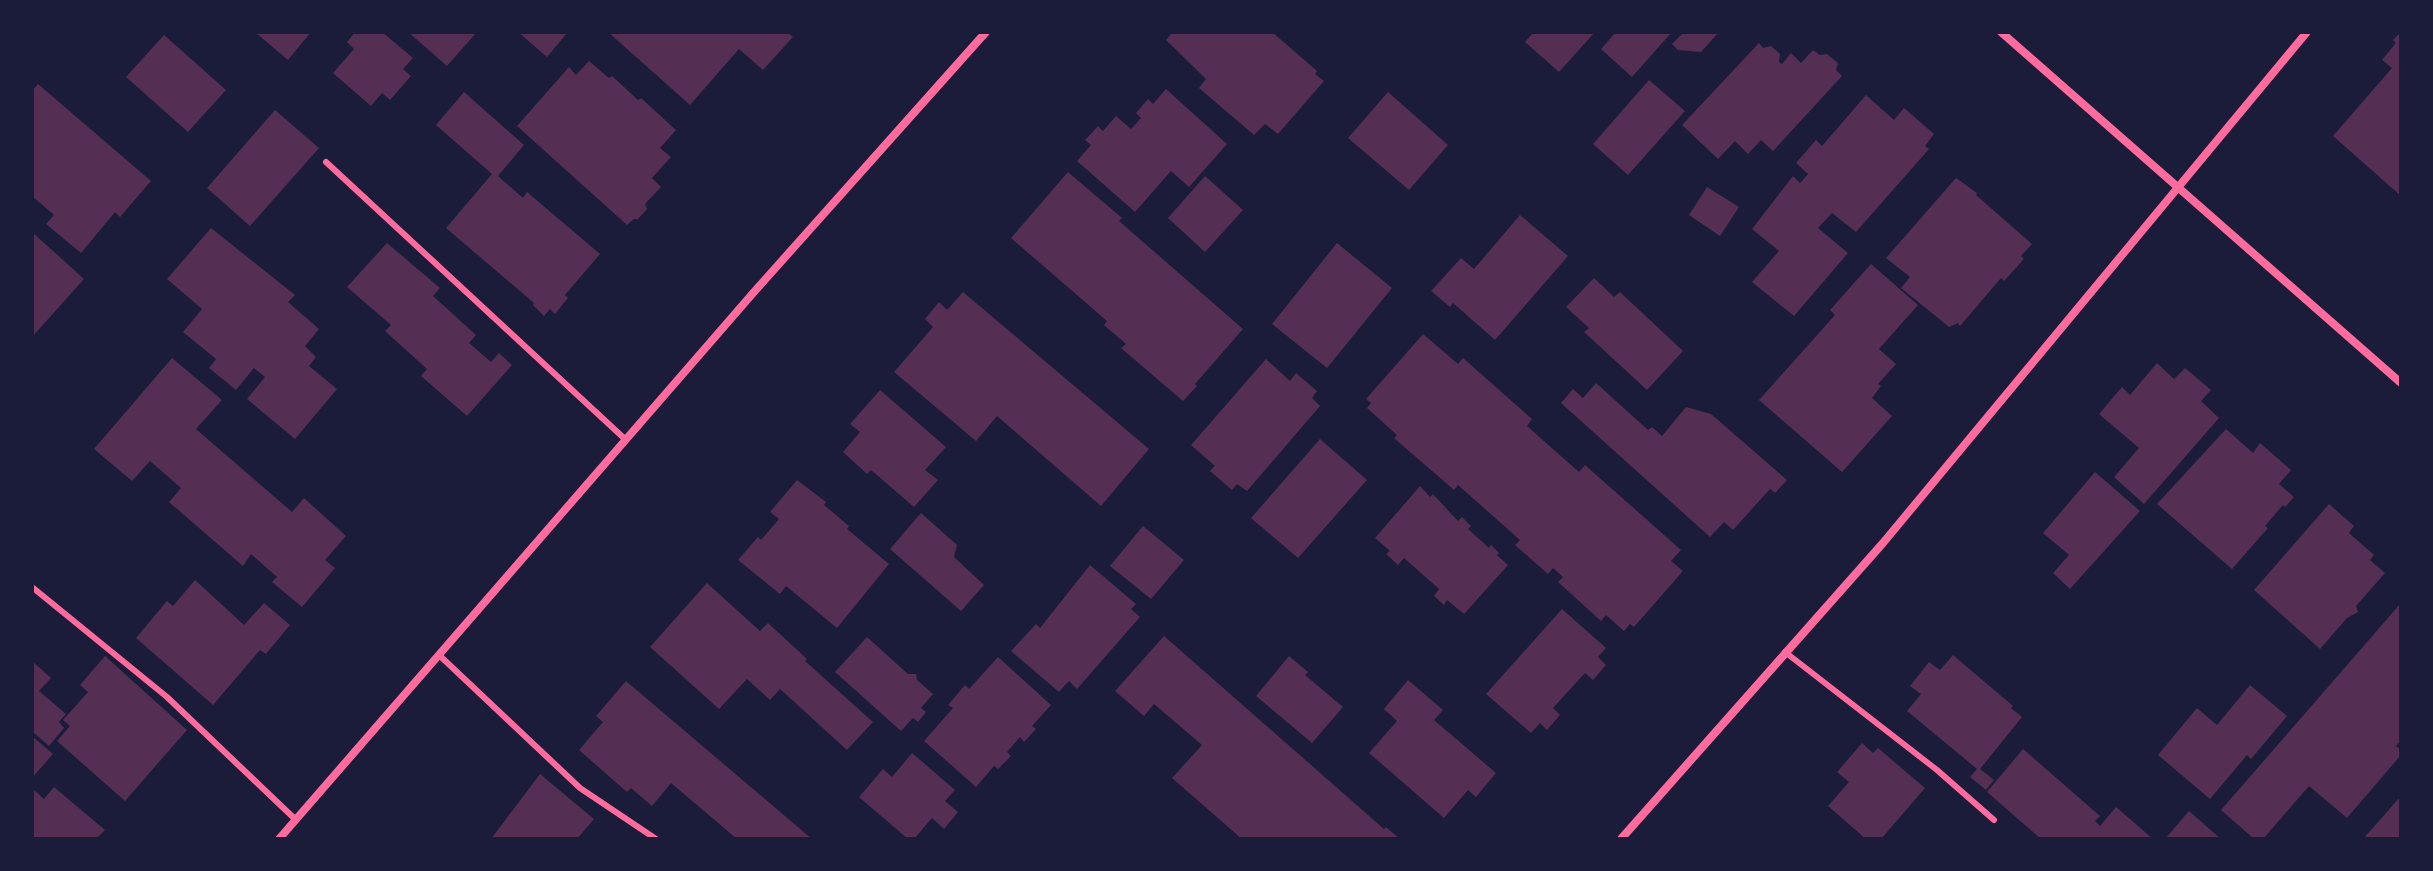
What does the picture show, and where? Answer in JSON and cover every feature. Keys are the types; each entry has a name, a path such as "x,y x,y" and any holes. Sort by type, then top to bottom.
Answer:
{"street":[{"path":"279,839 986,32"},
{"path":"2001,32 2401,383"},
{"path":"1621,839 1883,543 2307,32"}],"lane":[{"path":"326,162 626,440"},
{"path":"32,587 167,697 296,820"},
{"path":"1785,652 1937,770 1994,820"},
{"path":"439,655 580,788 656,839"}],"building":[{"path":"255,32 311,32 288,60"},
{"path":"355,32 382,32 413,58 403,69 411,76 390,100 382,93 371,106 333,73 354,49 347,42"},
{"path":"408,32 477,32 447,66"},
{"path":"518,32 568,32 547,57"},
{"path":"608,32 787,32 793,37 763,70 739,49 690,105"},
{"path":"1173,32 1272,32 1317,71 1315,74 1324,81 1278,134 1265,124 1254,135 1199,88 1206,79 1166,40"},
{"path":"1534,32 1595,32 1559,72 1525,42"},
{"path":"1616,32 1672,32 1632,77 1601,49"},
{"path":"1684,32 1719,32 1701,52 1678,50 1672,44"},
{"path":"2401,32 2401,196 2333,136 2392,68 2382,60"},
{"path":"164,35 226,90 188,132 126,77"},
{"path":"1759,43 1763,48 1771,46 1780,54 1779,62 1782,64 1791,53 1801,63 1813,50 1820,55 1827,54 1838,63 1836,70 1842,76 1773,151 1761,140 1748,154 1735,141 1718,159 1682,125"},
{"path":"589,61 609,78 612,76 638,100 641,98 676,130 660,148 671,157 652,178 661,187 645,204 647,209 627,225 517,126 569,67 576,75"},
{"path":"1649,80 1685,111 1628,175 1593,144"},
{"path":"38,84 151,181 120,217 115,212 81,253 46,224 54,215 32,196 32,91"},
{"path":"1166,89 1227,144 1189,187 1171,171 1135,212 1077,161 1091,145 1085,140 1098,126 1103,131 1116,116 1131,129 1141,118 1136,113 1148,99 1153,104"},
{"path":"464,92 524,145 498,176 523,198 527,192 600,254 565,295 568,298 555,314 550,309 544,316 534,303 446,228 492,174 436,125"},
{"path":"1388,92 1448,145 1409,190 1348,138"},
{"path":"1866,95 1894,120 1904,108 1934,134 1925,146 1929,149 1856,232 1832,213 1818,228 1848,253 1794,316 1752,282 1779,251 1752,229 1793,176 1800,183 1808,174 1796,163 1816,140 1822,146"},
{"path":"275,110 319,148 250,226 207,188"},
{"path":"1068,172 1122,218 1119,221 1243,329 1183,401 1121,348 1126,344 1104,325 1107,321 1011,238"},
{"path":"1205,176 1243,210 1205,252 1168,218"},
{"path":"1956,178 1977,193 2032,244 2021,256 2024,259 2004,281 2001,278 1960,326 1958,323 1949,327 1901,288 1910,277 1886,258"},
{"path":"1707,187 1739,207 1720,236 1689,215"},
{"path":"1520,215 1568,256 1495,340 1453,303 1450,307 1431,291 1461,258 1474,269"},
{"path":"211,228 295,295 288,302 319,329 305,346 316,357 309,366 337,389 295,439 247,399 265,377 254,368 236,390 209,368 216,359 183,332 202,309 167,279"},
{"path":"32,232 84,279 32,337"},
{"path":"387,243 440,288 433,296 476,335 469,343 491,362 499,353 512,365 467,416 421,376 427,369 385,331 391,325 347,287"},
{"path":"1337,243 1392,288 1327,368 1272,324"},
{"path":"1871,264 1918,305 1879,349 1896,364 1878,384 1881,386 1872,398 1892,416 1842,472 1759,400 1835,315 1830,310"},
{"path":"1594,278 1614,297 1620,292 1683,351 1647,390 1584,332 1589,328 1566,307"},
{"path":"963,292 1149,449 1101,506 997,416 976,441 894,372 933,327 925,319 939,302 947,310"},
{"path":"1423,334 1458,364 1463,358 1532,419 1527,426 1579,472 1585,465 1681,550 1671,561 1683,571 1634,627 1630,624 1624,631 1606,615 1601,621 1558,582 1563,577 1553,568 1548,574 1515,545 1520,540 1458,485 1454,490 1394,438 1397,435 1367,408 1371,403 1366,399"},
{"path":"172,358 222,400 196,429 292,512 304,498 346,536 325,560 335,568 302,607 272,582 277,577 251,554 243,566 169,502 181,488 150,461 132,481 94,449"},
{"path":"1266,359 1290,381 1296,373 1317,391 1312,398 1320,406 1247,491 1237,484 1232,490 1210,471 1215,466 1191,445"},
{"path":"2157,363 2174,379 2185,368 2211,390 2201,401 2219,418 2144,504 2114,477 2139,448 2099,414 2122,387 2130,395"},
{"path":"1596,383 1648,430 1652,427 1662,436 1686,407 1711,414 1787,480 1775,493 1770,489 1733,530 1724,522 1710,537 1561,403 1573,389 1583,398"},
{"path":"880,390 946,447 925,470 938,480 914,507 871,470 867,474 843,452 860,432 850,424"},
{"path":"2226,429 2253,453 2260,443 2291,470 2279,484 2294,497 2285,507 2283,505 2265,526 2268,528 2232,569 2157,504"},
{"path":"1320,439 1367,480 1298,558 1251,518"},
{"path":"2095,472 2140,511 2070,589 2053,573 2069,555 2043,533"},
{"path":"797,480 826,502 824,505 849,526 847,529 889,564 837,628 786,586 780,594 738,560 779,519 770,512"},
{"path":"1420,486 1430,497 1433,494 1458,521 1462,517 1471,526 1468,529 1489,548 1491,545 1508,565 1464,614 1447,600 1444,605 1434,596 1439,589 1404,558 1398,565 1386,554 1390,551 1375,538"},
{"path":"2329,504 2354,526 2349,533 2374,555 2370,560 2385,573 2356,606 2358,612 2347,618 2320,649 2254,590"},
{"path":"921,513 957,545 954,557 984,585 961,611 890,549"},
{"path":"1143,526 1184,560 1151,599 1110,566"},
{"path":"1090,565 1136,604 1131,609 1140,617 1077,689 1069,681 1059,692 1011,651 1036,624 1040,628"},
{"path":"195,580 244,625 264,603 290,625 266,654 260,650 213,705 136,638 167,601 173,606"},
{"path":"707,583 760,631 768,623 873,722 847,750 780,689 770,700 747,679 719,709 650,647"},
{"path":"2401,603 2401,740 2396,746 2401,750 2401,755 2347,818 2309,786 2263,839 2254,839 2221,810"},
{"path":"1562,609 1606,648 1598,657 1606,665 1593,680 1585,673 1553,708 1560,715 1547,730 1540,723 1531,733 1486,694"},
{"path":"1164,636 1384,829 1386,827 1400,839 1242,839 1172,778 1202,745 1154,704 1144,716 1115,691"},
{"path":"867,637 908,674 916,674 917,680 933,694 921,708 926,712 918,722 913,718 901,731 835,672"},
{"path":"1953,655 2022,717 1980,769 1994,780 1986,790 1970,777 1977,769 1907,711 1921,694 1910,686 1929,662 1940,670"},
{"path":"105,656 187,730 125,801 57,741 70,726 63,720 88,692 80,685"},
{"path":"1289,656 1308,672 1305,675 1343,707 1312,743 1256,696"},
{"path":"998,657 1051,705 1032,726 1036,729 1024,742 1020,737 1007,752 1011,756 998,769 994,766 976,787 924,741 953,708 948,705 965,685 969,689"},
{"path":"32,661 51,678 39,691 66,714 59,722 64,728 49,746 32,731"},
{"path":"1408,680 1443,710 1434,720 1496,773 1476,797 1468,790 1444,818 1369,753 1397,721 1384,709"},
{"path":"626,681 812,839 737,839 671,783 652,806 631,788 627,792 579,750 603,722 596,716"},
{"path":"2250,685 2287,716 2251,759 2247,755 2210,799 2158,755 2197,708 2217,725"},
{"path":"32,736 53,754 32,778"},
{"path":"1862,743 1873,753 1878,748 1925,788 1881,839 1866,839 1828,806 1849,782 1837,772"},
{"path":"2023,749 2100,816 2095,821 2100,826 2116,807 2153,839 2041,839 1987,792"},
{"path":"912,753 955,790 945,801 958,812 944,829 932,818 914,839 908,839 859,797 883,769 892,777"},
{"path":"540,774 594,819 577,839 491,839"},
{"path":"54,787 105,830 96,839 32,839 32,788 44,799"},
{"path":"2401,796 2401,839 2363,839"},
{"path":"2189,811 2221,839 2165,839"}]}
